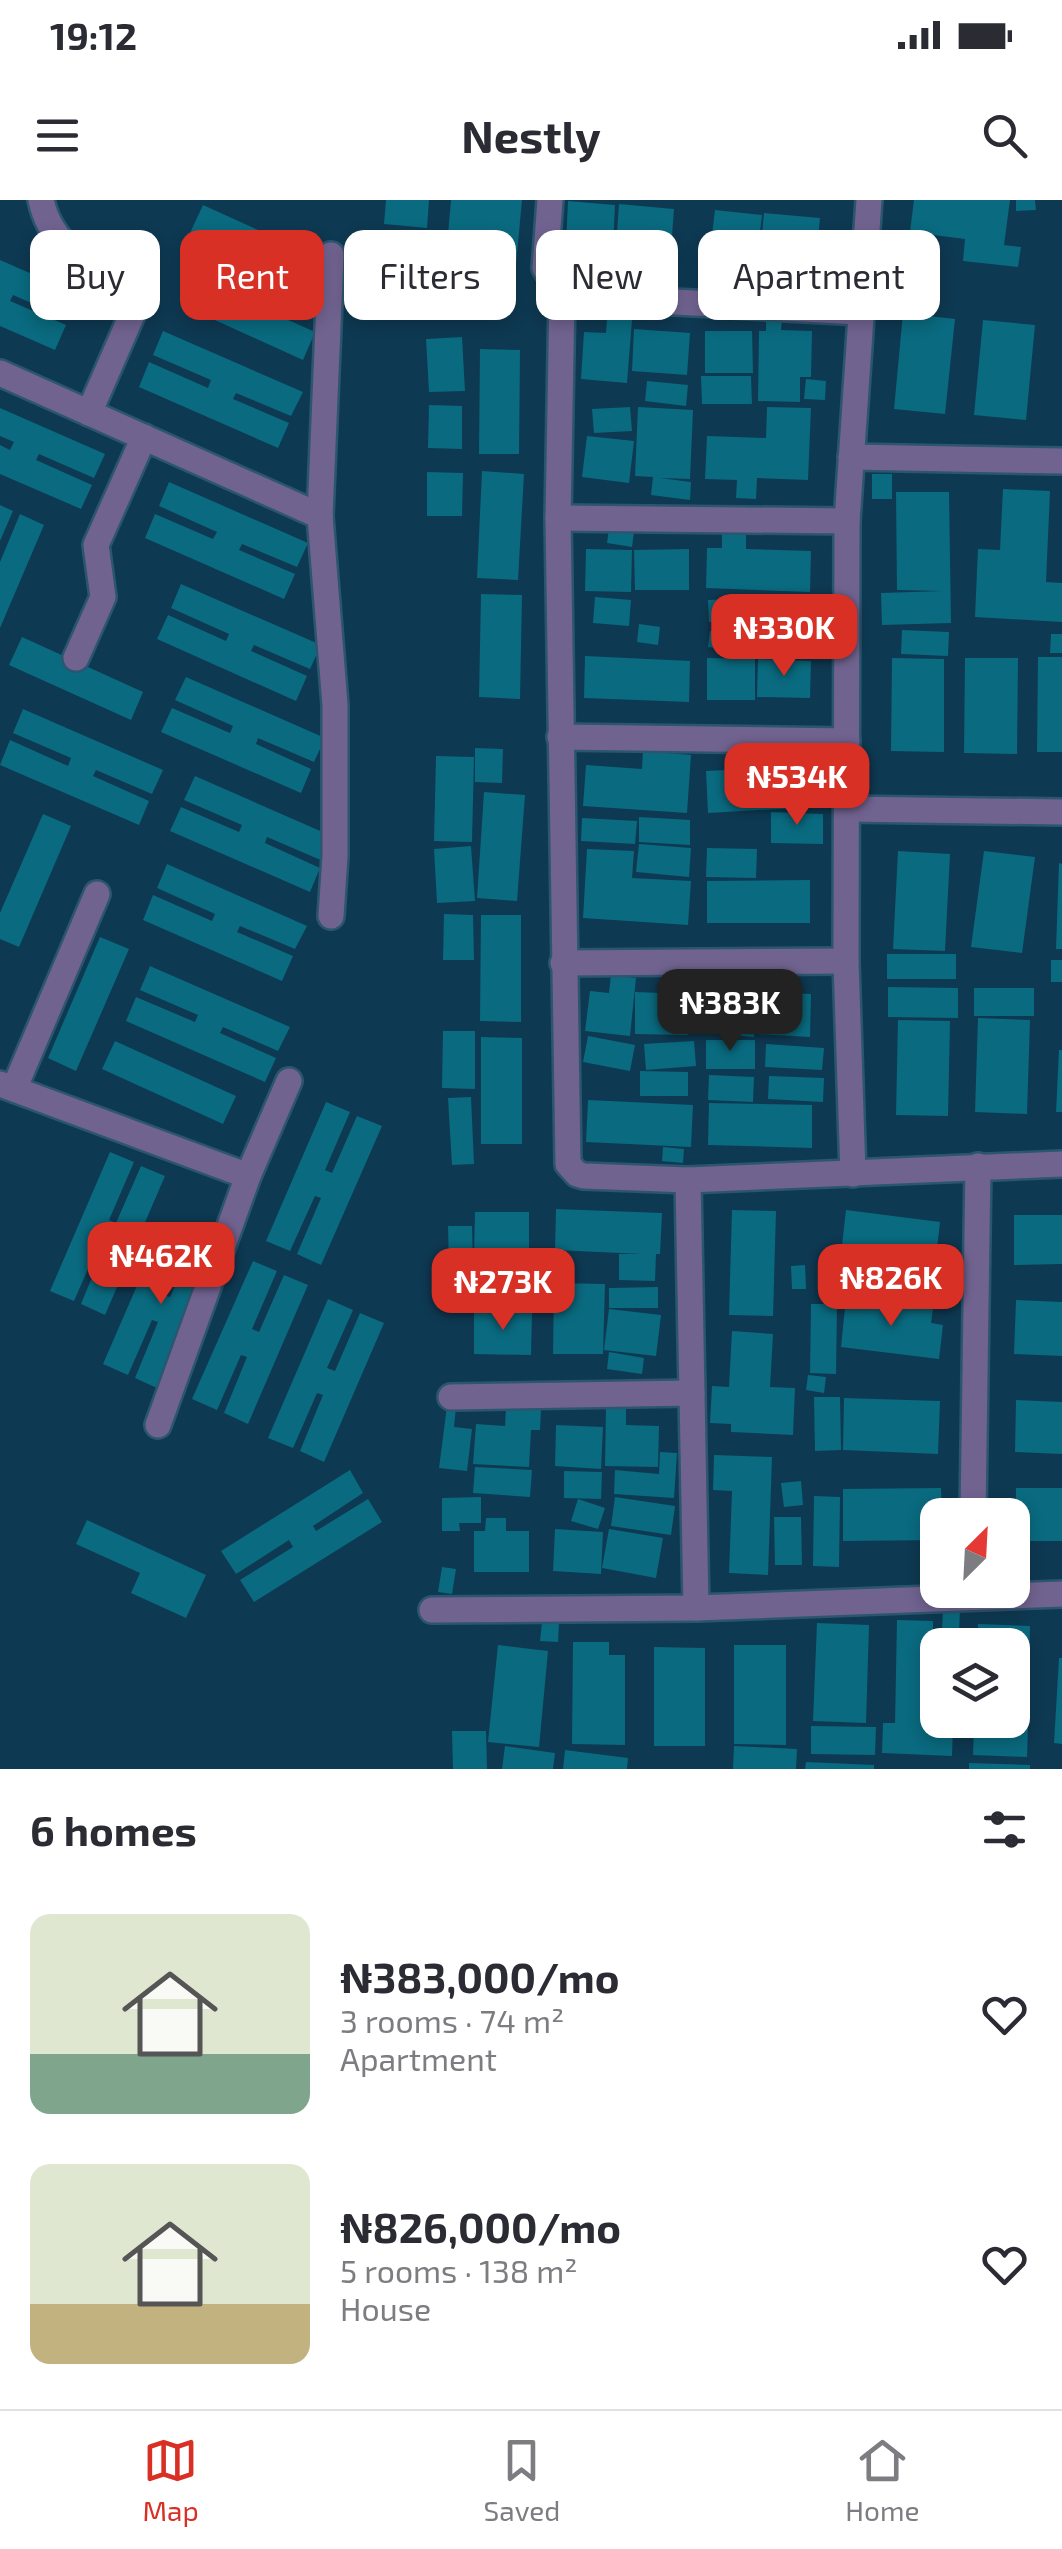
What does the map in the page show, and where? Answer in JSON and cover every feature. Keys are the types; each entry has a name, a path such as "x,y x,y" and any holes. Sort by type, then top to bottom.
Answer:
{"street":[{"path":"41,200 58,241 91,266 142,292 89,413"},
{"path":"548,230 550,200"},
{"path":"867,230 870,200"},
{"path":"331,254 320,516 335,705 332,916"},
{"path":"562,320 558,518 568,1164 584,1176 688,1180 1062,1164"},
{"path":"853,1174 846,961 847,521 860,320"},
{"path":"0,373 320,516"},
{"path":"76,658 103,597 96,545 144,437"},
{"path":"851,456 1062,461"},
{"path":"558,518 847,521"},
{"path":"560,737 846,741"},
{"path":"847,808 1062,812"},
{"path":"97,894 7,1087 248,1176"},
{"path":"564,963 846,961"},
{"path":"158,1424 248,1176 289,1082"},
{"path":"973,1498 978,1166"},
{"path":"688,1180 696,1608"},
{"path":"452,1397 692,1393"},
{"path":"1030,1594 1062,1594"},
{"path":"432,1610 696,1608 920,1596"}],"building":[{"path":"386,200 429,200 427,228 384,224"},
{"path":"451,200 522,200 516,265 516,230 448,230"},
{"path":"914,200 1010,200 1004,245 1021,247 1018,267 963,261 965,239 940,236 940,230 910,230"},
{"path":"1016,200 1035,200 1036,210 1016,211"},
{"path":"568,201 615,205 614,230 567,230"},
{"path":"619,204 674,209 672,230 617,230"},
{"path":"203,205 258,230 191,230"},
{"path":"715,210 762,215 760,230 713,230"},
{"path":"764,213 820,218 819,230 762,230"},
{"path":"0,260 30,273 30,302 13,295 10,301 30,310 30,320 54,320 66,325 55,350 0,326"},
{"path":"955,319 945,414 894,409 902,320"},
{"path":"215,320 288,320 315,332 303,360"},
{"path":"607,320 632,320 627,383 581,379 584,332 606,333"},
{"path":"766,320 782,320 781,330 812,331 811,377 800,377 800,402 758,401 759,331 766,331"},
{"path":"983,320 1035,325 1026,420 974,415"},
{"path":"634,329 690,333 687,375 632,371"},
{"path":"163,331 303,392 291,416 236,393 233,399 289,423 278,448 139,387 149,362 208,388 211,380 153,355"},
{"path":"705,331 752,331 753,373 705,373"},
{"path":"462,337 465,391 429,392 426,339"},
{"path":"480,349 520,350 519,454 479,454"},
{"path":"701,376 751,376 752,404 702,404"},
{"path":"806,379 826,381 825,400 804,399"},
{"path":"647,381 688,385 686,406 645,401"},
{"path":"429,405 462,406 462,449 428,448"},
{"path":"630,407 632,431 594,433 592,409"},
{"path":"638,407 693,410 690,479 660,478 691,482 690,500 651,495 653,477 635,476"},
{"path":"767,407 811,408 808,480 757,478 756,499 736,498 737,480 705,479 707,436 766,438"},
{"path":"0,408 105,454 94,478 39,454 36,460 92,485 81,509 0,474 0,445 10,450 14,442 0,436"},
{"path":"587,436 634,441 629,483 582,477"},
{"path":"482,471 524,474 518,580 477,578"},
{"path":"427,472 463,473 462,516 427,516"},
{"path":"872,474 892,474 892,499 872,499"},
{"path":"169,482 308,543 297,567 242,544 239,550 295,574 284,599 145,538 155,514 213,539 217,532 159,506"},
{"path":"1003,489 1050,491 1046,582 1062,583 1062,622 975,617 978,549 1000,550"},
{"path":"896,492 949,492 951,623 882,625 881,593 943,591 897,590"},
{"path":"0,505 13,511 0,541"},
{"path":"20,514 44,525 0,628 0,562"},
{"path":"609,528 634,532 632,547 607,543"},
{"path":"722,530 746,531 746,549 811,551 810,592 706,588 707,548 722,548"},
{"path":"586,549 632,550 631,592 585,591"},
{"path":"689,549 689,590 635,590 634,550"},
{"path":"181,584 321,645 310,669 254,645 251,651 307,676 296,701 157,639 168,615 226,641 229,634 171,608"},
{"path":"481,594 522,595 520,699 479,697"},
{"path":"595,597 631,600 629,626 593,623"},
{"path":"756,598 757,620 709,622 708,600"},
{"path":"778,608 824,612 822,627 777,623"},
{"path":"639,624 660,627 658,645 637,642"},
{"path":"902,630 949,632 948,656 901,654"},
{"path":"710,631 750,636 748,652 708,647"},
{"path":"1051,634 1062,634 1062,653 1050,653"},
{"path":"22,637 143,692 131,720 9,665"},
{"path":"585,656 690,661 689,702 584,698"},
{"path":"1038,657 1062,657 1062,752 1037,752"},
{"path":"707,658 755,659 755,700 707,700"},
{"path":"892,658 944,659 944,752 891,751"},
{"path":"965,658 1018,658 1017,754 964,753"},
{"path":"758,659 811,661 810,698 757,697"},
{"path":"186,677 325,738 314,762 258,738 256,744 311,769 301,793 161,732 172,708 230,733 233,726 175,700"},
{"path":"23,709 163,770 152,794 96,770 93,776 149,801 139,825 0,765 10,740 68,766 71,758 13,733"},
{"path":"475,748 503,749 502,783 475,782"},
{"path":"643,751 691,755 687,813 583,806 586,765 642,769"},
{"path":"436,756 474,757 472,842 434,841"},
{"path":"812,766 814,807 708,813 706,771"},
{"path":"195,776 334,837 323,861 267,837 265,843 320,868 310,892 170,831 181,807 239,832 242,825 184,800"},
{"path":"484,792 525,795 517,901 477,898"},
{"path":"771,812 823,814 823,844 771,843"},
{"path":"43,814 71,826 19,947 0,939 0,913"},
{"path":"639,817 690,820 690,845 639,842"},
{"path":"582,818 637,821 635,844 581,841"},
{"path":"639,844 691,848 689,877 636,872"},
{"path":"471,846 475,901 437,903 434,849"},
{"path":"707,848 757,849 756,878 706,877"},
{"path":"587,849 634,851 632,878 691,881 688,925 583,918"},
{"path":"898,851 950,854 945,951 893,949"},
{"path":"984,851 1035,857 1022,953 971,947"},
{"path":"1059,863 1062,949 1056,949"},
{"path":"167,864 307,926 295,949 240,926 237,932 293,956 282,981 143,920 153,895 212,921 215,914 157,888"},
{"path":"810,880 810,923 707,923 707,881"},
{"path":"444,914 473,915 474,960 443,960"},
{"path":"481,915 521,915 521,1022 480,1021"},
{"path":"100,937 129,949 76,1071 48,1058"},
{"path":"887,954 956,954 956,979 887,979"},
{"path":"1051,960 1062,960 1062,982 1051,982"},
{"path":"150,966 290,1027 278,1051 223,1027 220,1033 276,1058 265,1082 126,1021 136,997 195,1022 198,1015 140,990"},
{"path":"611,975 636,978 630,1036 585,1031 590,991 609,993"},
{"path":"888,987 958,988 958,1018 888,1017"},
{"path":"974,988 1034,988 1034,1016 974,1016"},
{"path":"635,992 688,994 688,1035 635,1034"},
{"path":"708,992 756,995 754,1037 706,1033"},
{"path":"758,992 811,994 810,1037 757,1034"},
{"path":"978,1018 1030,1020 1027,1114 975,1112"},
{"path":"898,1020 950,1021 948,1116 896,1115"},
{"path":"443,1031 475,1031 475,1089 442,1088"},
{"path":"588,1036 635,1045 630,1071 583,1062"},
{"path":"481,1037 522,1038 522,1144 481,1144"},
{"path":"706,1040 755,1040 755,1069 706,1069"},
{"path":"115,1041 236,1096 223,1124 102,1069"},
{"path":"694,1041 696,1066 646,1070 644,1044"},
{"path":"766,1044 824,1048 822,1070 765,1067"},
{"path":"1059,1050 1062,1112 1056,1112"},
{"path":"640,1071 688,1072 688,1096 640,1096"},
{"path":"709,1075 754,1077 753,1102 708,1100"},
{"path":"769,1076 824,1078 823,1102 768,1099"},
{"path":"471,1097 474,1164 452,1165 448,1098"},
{"path":"588,1100 693,1105 691,1147 586,1142"},
{"path":"326,1102 350,1112 325,1170 332,1173 357,1116 382,1126 321,1265 297,1254 321,1198 315,1196 290,1251 266,1241"},
{"path":"709,1103 812,1105 812,1148 708,1145"},
{"path":"663,1147 684,1149 683,1163 662,1161"},
{"path":"110,1152 134,1162 109,1220 116,1223 141,1166 165,1176 105,1315 81,1304 104,1248 98,1246 74,1301 50,1291"},
{"path":"556,1209 662,1213 655,1281 619,1280 619,1254 642,1254 555,1250"},
{"path":"732,1210 776,1211 773,1316 729,1315"},
{"path":"846,1210 940,1222 934,1275 840,1263"},
{"path":"475,1212 529,1212 529,1255 474,1254"},
{"path":"1014,1215 1062,1215 1062,1264 1014,1265"},
{"path":"163,1226 188,1236 163,1295 170,1297 195,1240 219,1250 159,1389 135,1378 158,1322 152,1320 128,1375 103,1364"},
{"path":"448,1226 472,1226 473,1267 449,1267"},
{"path":"253,1261 277,1271 252,1329 259,1332 284,1275 308,1285 248,1424 224,1413 247,1357 241,1355 217,1410 192,1399"},
{"path":"805,1265 806,1289 792,1289 791,1266"},
{"path":"554,1283 605,1284 603,1354 553,1354"},
{"path":"658,1287 658,1308 609,1308 609,1288"},
{"path":"846,1298 933,1308 931,1323 943,1325 939,1359 841,1347"},
{"path":"328,1299 353,1310 327,1368 335,1371 360,1313 384,1323 324,1462 300,1451 323,1395 317,1393 293,1448 268,1438"},
{"path":"1016,1300 1062,1302 1062,1356 1014,1354"},
{"path":"811,1304 837,1304 836,1374 810,1373"},
{"path":"609,1309 661,1315 656,1356 604,1350"},
{"path":"474,1311 532,1312 531,1355 474,1354"},
{"path":"732,1331 773,1334 770,1387 795,1388 793,1435 731,1432 731,1424 710,1423 712,1386 729,1387"},
{"path":"609,1352 644,1358 642,1374 607,1369"},
{"path":"808,1375 826,1377 824,1393 806,1390"},
{"path":"814,1397 840,1397 841,1450 815,1451"},
{"path":"844,1398 940,1401 938,1454 843,1450"},
{"path":"1016,1400 1062,1402 1062,1454 1015,1452"},
{"path":"447,1406 456,1407 454,1427 472,1429 467,1471 439,1468"},
{"path":"606,1407 626,1408 626,1425 659,1426 658,1467 605,1466"},
{"path":"506,1408 541,1410 540,1430 531,1430 529,1467 473,1464 476,1424 505,1426"},
{"path":"556,1425 603,1427 601,1469 555,1466"},
{"path":"660,1452 677,1453 674,1498 614,1494 615,1470 659,1474"},
{"path":"714,1455 772,1457 768,1575 729,1573 732,1491 713,1490"},
{"path":"475,1467 532,1470 530,1497 473,1493"},
{"path":"350,1470 363,1493 313,1526 316,1531 368,1499 382,1522 254,1602 240,1580 293,1547 289,1540 236,1574 221,1551"},
{"path":"564,1471 602,1472 601,1499 564,1498"},
{"path":"801,1481 803,1505 784,1507 781,1483"},
{"path":"941,1488 941,1498 920,1498 920,1540 843,1541 843,1489"},
{"path":"1016,1488 1062,1488 1062,1541 1030,1541 1030,1498 1016,1498"},
{"path":"814,1496 840,1497 839,1567 813,1566"},
{"path":"481,1497 481,1523 459,1523 460,1531 442,1531 442,1498"},
{"path":"615,1497 675,1506 671,1535 611,1526"},
{"path":"578,1499 605,1508 598,1529 571,1521"},
{"path":"774,1517 801,1517 802,1565 775,1565"},
{"path":"486,1518 506,1518 506,1531 529,1531 529,1572 474,1572 474,1531 485,1531"},
{"path":"87,1520 206,1575 186,1618 131,1593 140,1573 76,1544"},
{"path":"555,1529 603,1532 601,1574 553,1571"},
{"path":"609,1529 663,1538 656,1578 602,1568"},
{"path":"442,1567 456,1569 452,1594 438,1592"},
{"path":"943,1610 960,1610 959,1628 942,1628"},
{"path":"897,1620 933,1621 933,1628 920,1628 920,1738 953,1738 952,1756 882,1753 883,1723 895,1723"},
{"path":"542,1622 559,1623 558,1642 540,1641"},
{"path":"817,1623 869,1625 866,1723 813,1721"},
{"path":"978,1624 1030,1626 1030,1628 978,1628"},
{"path":"573,1642 609,1642 609,1655 625,1655 625,1745 572,1744"},
{"path":"498,1645 548,1651 539,1747 488,1742"},
{"path":"734,1645 786,1645 786,1745 734,1744"},
{"path":"654,1647 705,1648 705,1746 654,1746"},
{"path":"1062,1658 1062,1744 1054,1743"},
{"path":"811,1726 876,1727 875,1755 811,1754"},
{"path":"452,1731 486,1731 487,1769 453,1769"},
{"path":"974,1738 1028,1738 1027,1757 973,1755"},
{"path":"505,1746 555,1753 553,1769 502,1769"},
{"path":"734,1746 797,1749 796,1769 733,1769"},
{"path":"565,1750 628,1758 627,1769 563,1769"},
{"path":"806,1762 874,1765 874,1769 805,1769"},
{"path":"969,1763 1030,1765 1030,1769 969,1769"}]}
